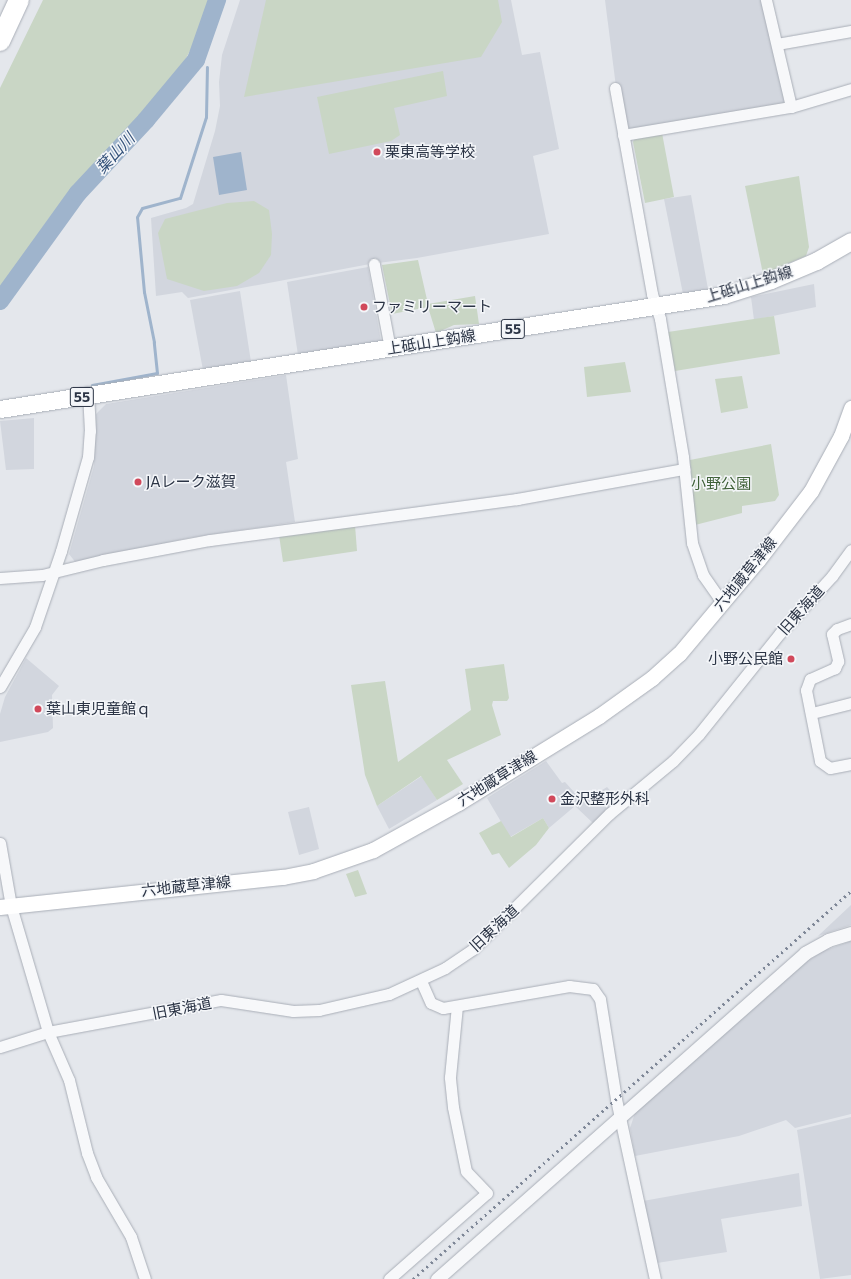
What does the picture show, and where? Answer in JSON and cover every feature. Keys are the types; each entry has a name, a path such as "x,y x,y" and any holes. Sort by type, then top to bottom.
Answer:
{"highway":[{"path":"0,41 19,0"}],"main road":[{"name":"上砥山上鈎線","path":"0,409 656,308 724,295 772,280 816,261 851,241"},
{"name":"六地蔵草津線","path":"5,906 283,877 346,861 372,850 458,803 624,699 679,654 811,491 841,436 851,408"}],"street":[{"path":"766,0 790,107"},
{"path":"777,44 851,31"},
{"path":"615,88 656,308 660,319 684,469 692,543 704,575 722,602"},
{"path":"623,135 790,107 851,89"},
{"path":"374,264 390,349"},
{"path":"0,687 35,627 52,572 61,551 88,457 90,431 88,396"},
{"path":"0,578 52,572 210,540 517,499 684,469"},
{"name":"旧東海道","path":"0,1047 48,1032 221,1000 286,1010 319,1010 385,995 421,981 473,949 609,814 678,755 726,702 780,633 832,576 851,550"},
{"path":"851,624 837,629 832,634 838,661 835,668 810,678 807,683 806,690 812,713 820,761 830,768 851,764"},
{"path":"812,713 851,703"},
{"path":"0,843 5,906 48,1032 69,1080 87,1153 96,1178 131,1237 145,1279"},
{"path":"437,1279 805,953 828,940 851,932"},
{"path":"421,981 432,1003 443,1008 569,986 593,989 600,999 616,1099 655,1279"},
{"path":"389,1279 486,1193 466,1171 452,1107 450,1077 457,1006"}],"shaded area":[{"name":"栗東高等学校","path":"240,0 511,0 522,55 540,52 559,149 533,156 549,234 417,258 370,264 188,298 182,292 156,296 151,218 186,208 193,204 215,131 220,106 219,82 222,55"},
{"path":"605,0 762,0 786,100 782,104 631,129 626,126 616,87"},
{"path":"691,195 708,289 683,294 664,199"},
{"path":"368,267 381,341 298,355 287,282"},
{"path":"814,284 816,307 754,320 751,297"},
{"path":"240,291 251,362 203,370 190,300"},
{"path":"286,375 298,459 286,462 295,522 188,538 76,563 69,554 94,466 96,414 106,404"},
{"path":"34,418 34,469 6,470 0,421"},
{"path":"26,658 59,686 52,695 53,728 48,732 0,742 0,714 5,697"},
{"path":"546,761 562,783 565,782 583,802 607,787 619,800 595,825 575,806 549,828 543,818 510,837 487,798"},
{"path":"422,776 437,800 389,829 377,806"},
{"path":"309,807 319,849 299,855 288,812"},
{"path":"851,905 851,925 818,936"},
{"path":"851,941 851,1114 795,1128 786,1120 739,1136 635,1156 630,1128 635,1113 806,962 823,951"},
{"path":"851,1117 851,1275 820,1279 797,1130"},
{"path":"799,1173 802,1206 721,1219 727,1252 657,1263 643,1201"}],"green space":[{"path":"43,0 208,0 195,41 179,72 49,218 0,290 0,88"},
{"path":"266,0 498,0 502,22 481,57 244,97"},
{"path":"443,71 447,96 394,108 400,135 391,141 329,154 317,97"},
{"path":"662,133 674,197 645,203 633,142 634,139"},
{"path":"799,176 809,247 806,256 763,274 745,186"},
{"path":"254,201 269,210 272,234 271,255 259,273 237,286 204,291 167,279 158,233 165,219 227,203"},
{"path":"418,260 428,304 475,296 479,324 454,325 436,333 428,307 392,314 382,265"},
{"path":"774,316 780,354 675,371 668,332"},
{"path":"625,362 631,392 587,397 584,367"},
{"path":"742,376 748,408 721,413 715,379"},
{"name":"小野公園","path":"771,444 779,495 775,501 742,506 742,513 695,525 690,460"},
{"path":"355,525 357,551 283,562 279,535"},
{"path":"504,664 509,698 507,701 493,701 492,705 501,735 447,760 463,784 437,800 421,776 377,806 365,775 351,685 385,681 398,762 471,710 465,669"},
{"path":"543,818 549,828 536,845 509,868 499,853 492,855 479,833 501,821 511,837"},
{"path":"358,870 367,894 355,897 346,874"}],"water":[{"path":"241,152 247,190 219,195 213,157"}],"waterway":[{"name":"葉山川","path":"0,301 78,193 146,120 196,60 217,0"},
{"name":"葉山川","path":"196,60 201,43"},
{"path":"92,385 157,373 154,342 144,292 137,217 142,208 180,198 206,117 207,67"}],"railway":[{"path":"413,1279 851,891"}],"place":[{"name":"栗東高等学校","path":"377,152"},
{"name":"ファミリーマート","path":"364,307"},
{"name":"JAレーク滋賀","path":"138,482"},
{"name":"小野公民館","path":"791,659"},
{"name":"葉山東児童館ｑ","path":"38,709"},
{"name":"金沢整形外科","path":"552,799"}]}
